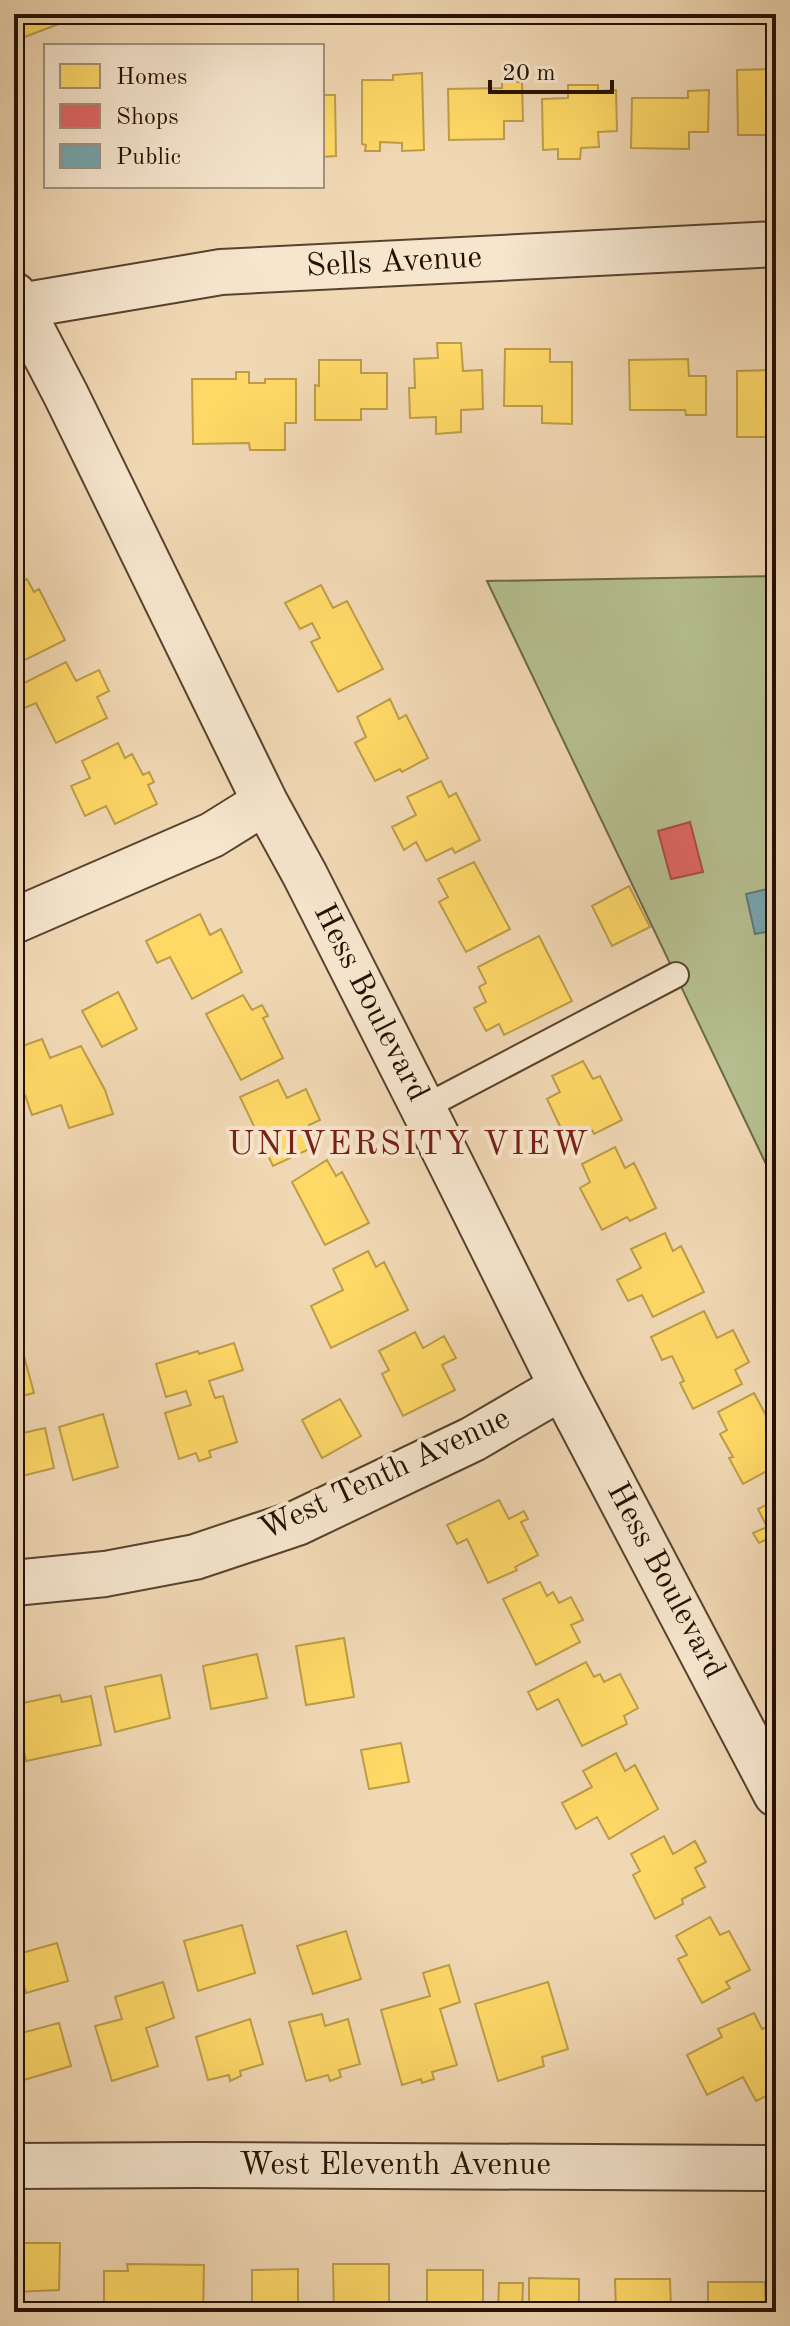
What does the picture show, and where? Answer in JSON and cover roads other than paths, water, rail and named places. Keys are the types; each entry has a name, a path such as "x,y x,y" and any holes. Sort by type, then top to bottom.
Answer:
{"street":[{"name":"Sells Avenue","path":"15,302 221,272 776,244"},
{"name":"Hess Boulevard","path":"15,302 66,395 265,802 305,875 562,1387 776,1794"},
{"path":"14,921 212,835 265,802"},
{"name":"West Tenth Avenue","path":"14,1583 105,1574 195,1557 297,1523 473,1439 562,1387"},
{"name":"West Eleventh Avenue","path":"14,2166 776,2168"}],"lane":[{"path":"423,1108 676,975"}],"district":[{"name":"UNIVERSITY VIEW","path":"409,1145"}]}
